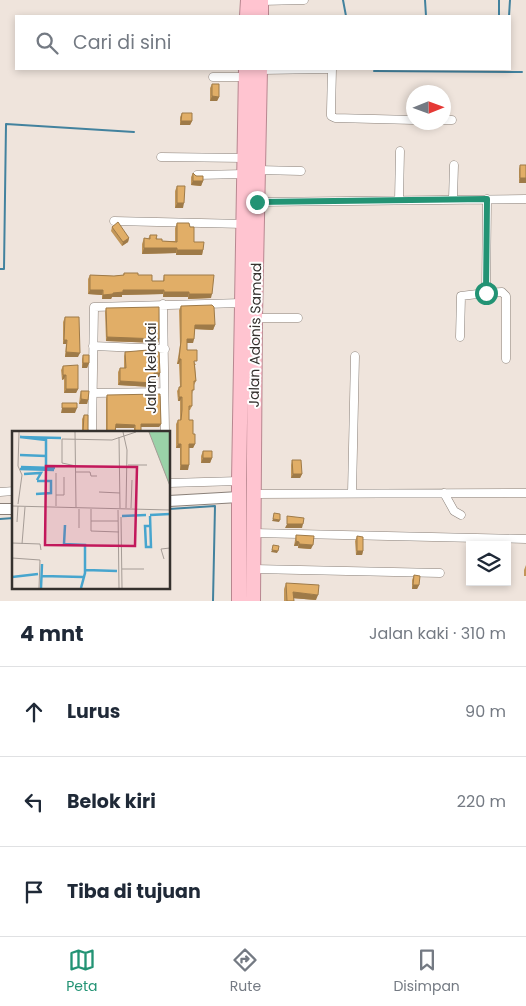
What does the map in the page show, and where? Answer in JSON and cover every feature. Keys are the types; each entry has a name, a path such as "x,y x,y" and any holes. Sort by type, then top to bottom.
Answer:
{"highway":[{"path":"248,15 256,0"},
{"path":"256,0 261,15"},
{"path":"246,596 239,497 238,303 240,224 252,172 239,158 253,71"},
{"name":"Jalan Adonis Samad","path":"246,596 253,569 257,202 252,172 253,71"}],"street":[{"path":"256,0 304,0"},
{"path":"215,77 226,77 253,71 290,70"},
{"path":"332,70 331,116 335,118 406,120"},
{"path":"400,150 400,200"},
{"path":"161,157 239,158"},
{"path":"453,199 454,165"},
{"path":"197,175 301,171"},
{"path":"486,293 487,199"},
{"path":"257,202 526,199"},
{"path":"114,221 240,224"},
{"path":"460,337 461,296 502,292 506,296 506,359"},
{"path":"92,431 94,306 238,303"},
{"name":"Jalan kelakai","path":"163,304 165,431"},
{"path":"255,318 298,318"},
{"path":"93,346 164,349"},
{"path":"352,493 355,356"},
{"path":"92,394 164,392"},
{"path":"170,483 239,481"},
{"path":"444,493 454,511 462,515"},
{"path":"253,494 526,494"},
{"path":"170,501 239,497"},
{"path":"253,533 471,541 526,539"},
{"path":"253,569 440,573"}],"building":[{"path":"212,84 219,84 219,97 212,96"},
{"path":"182,113 192,113 192,121 181,121"},
{"path":"520,165 526,165 526,178 520,178"},
{"path":"193,173 196,176 203,176 203,181 193,181"},
{"path":"177,186 185,186 184,203 177,203"},
{"path":"118,222 129,238 123,242 112,227"},
{"path":"177,223 189,223 190,227 194,227 194,242 204,242 203,250 144,248 144,238 150,239 150,235 157,235 156,239 162,239 162,241 177,242"},
{"path":"124,273 152,275 152,281 164,281 164,275 214,275 212,294 164,292 164,290 123,290 123,292 103,295 103,290 90,290 90,275 114,276 124,275"},
{"path":"212,305 214,307 215,325 195,325 194,339 187,339 187,350 197,350 197,361 194,361 196,381 194,381 194,390 192,390 192,406 189,406 189,420 193,420 195,444 189,444 189,465 181,465 181,444 178,444 178,420 181,420 182,410 182,397 179,397 179,387 181,387 181,359 179,359 181,306"},
{"path":"159,307 159,339 107,337 106,308"},
{"path":"65,317 79,317 80,353 66,352 67,340 64,340"},
{"path":"148,350 148,352 159,352 160,373 154,373 154,383 120,381 120,368 126,368 125,352"},
{"path":"83,355 89,355 89,363 83,363"},
{"path":"78,365 78,389 66,389 66,375 63,375 63,366"},
{"path":"81,391 89,391 88,400 81,399"},
{"path":"160,394 161,424 141,424 141,431 135,431 135,425 116,424 115,431 107,431 107,395"},
{"path":"62,403 77,403 77,408 62,408"},
{"path":"84,415 88,415 88,430 90,431 83,431"},
{"path":"203,451 212,451 212,458 203,458"},
{"path":"292,460 301,460 302,474 293,474"},
{"path":"274,513 280,514 280,520 273,519"},
{"path":"287,516 304,518 303,524 287,524"},
{"path":"296,535 314,536 313,545 299,544 296,541"},
{"path":"357,536 363,537 363,551 357,551"},
{"path":"273,545 279,546 278,551 272,550"},
{"path":"414,575 420,576 419,585 413,585"},
{"path":"286,583 319,585 318,595 293,592 294,601 287,601"}],"waterway":[{"path":"343,0 346,15"},
{"path":"425,0 426,15"},
{"path":"499,0 499,15"},
{"path":"509,15 510,0"},
{"path":"374,71 522,72"},
{"path":"0,269 4,269 6,124 134,132"},
{"path":"170,509 215,506 213,601"},
{"path":"0,519 12,518"}],"route":[{"path":"257,202 487,199 486,293"}]}
